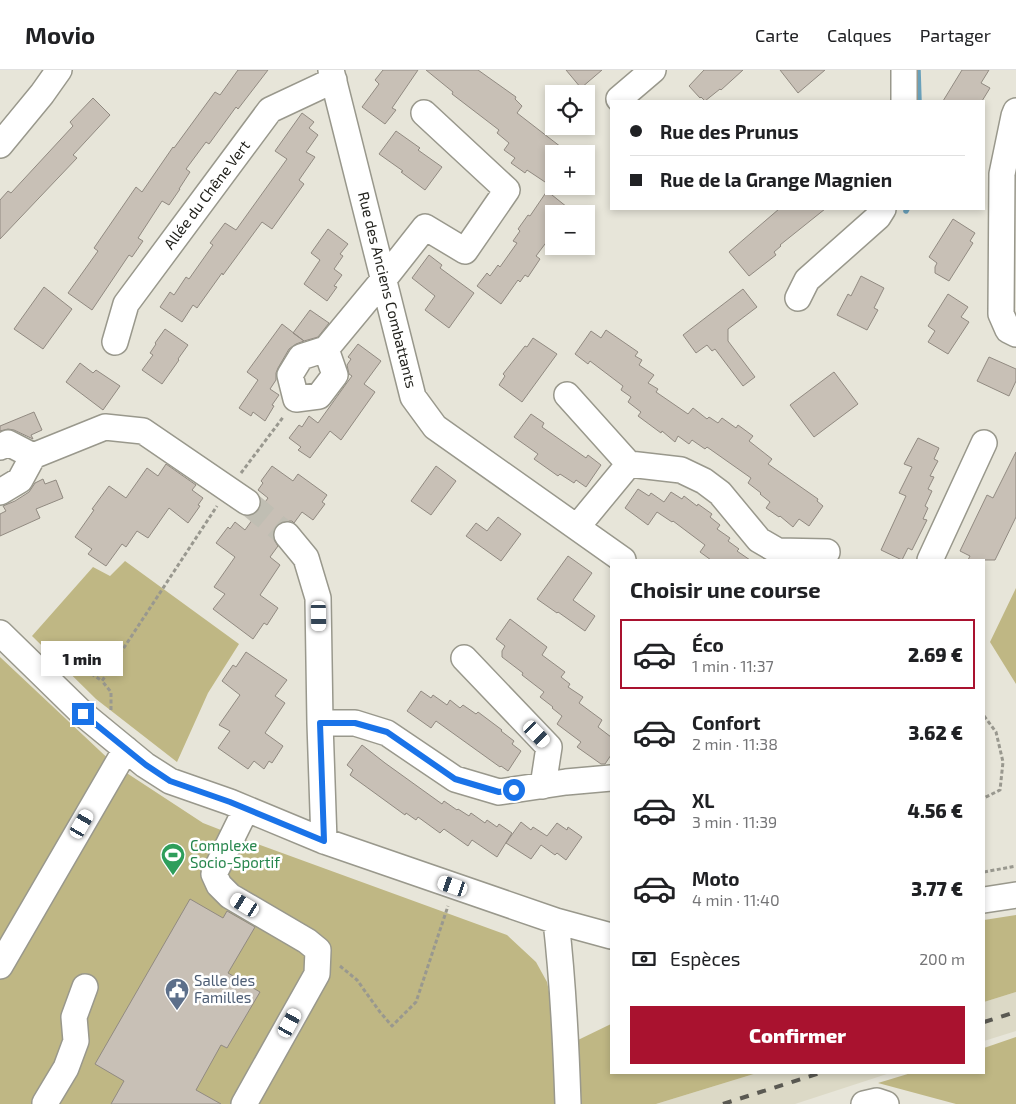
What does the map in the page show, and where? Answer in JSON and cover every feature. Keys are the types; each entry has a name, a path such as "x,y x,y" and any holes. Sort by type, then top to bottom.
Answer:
{"street":[{"path":"0,145 59,70"},
{"path":"620,99 653,70"},
{"path":"904,70 904,100"},
{"name":"Rue des Anciens Combattants","path":"332,75 413,397 435,427 622,559"},
{"name":"Allée du Chêne Vert","path":"115,342 126,304 270,110 332,75"},
{"path":"296,399 290,374 302,357 326,349 425,227 465,251 507,190 424,112"},
{"path":"1014,126 1002,174 1001,314 1008,330 1016,334"},
{"path":"798,298 807,280 878,217 882,210"},
{"path":"567,395 629,464 681,470 704,481 720,493 759,540 778,551 827,552"},
{"path":"0,492 20,480 33,456 105,427 142,431 238,496"},
{"path":"930,559 984,442"},
{"path":"0,446 8,444 33,456"},
{"path":"577,527 629,464"},
{"path":"287,535 306,558 318,598 324,841"},
{"path":"0,632 83,714 146,765 170,781 230,802 324,841 556,921 610,936"},
{"path":"464,658 549,747 543,786"},
{"path":"320,723 355,723 387,732 455,779 499,792 566,782 610,778"},
{"path":"0,966 118,743"},
{"path":"244,1104 317,974 318,950 307,941 230,896 220,885 214,874 246,809"},
{"path":"985,900 1016,896"},
{"path":"556,921 566,1043 568,1104"},
{"path":"45,1103 66,1068 76,1042 74,1017 85,987"},
{"path":"864,1104 877,1101 886,1104"}],"path":[{"path":"118,743 111,692 102,681 238,496 296,399"},
{"path":"985,717 996,732 1003,762 1000,790 985,798"},
{"path":"985,872 1016,866"},
{"path":"318,950 357,980 392,1026 416,1002 446,913 453,886"}],"shaded area":[{"path":"125,561 239,644 208,693 177,762 96,699 32,636 93,567 110,576"},
{"path":"1016,588 1016,684 990,642"},
{"name":"Complexe Socio-Sportif","path":"0,657 116,766 203,823 507,935 536,962 547,982 554,1016 557,1104 0,1104"},
{"path":"1016,915 1016,992 985,1002 985,920"},
{"path":"1016,992 1016,1031 985,1041 985,1002"},
{"path":"610,1024 610,1074 754,1074 656,1104 578,1104 578,1040"},
{"path":"1016,1037 1016,1104 956,1104 878,1083 908,1074 985,1074 985,1048"},
{"path":"754,1074 887,1074 795,1104 656,1104"}],"building":[{"path":"238,70 268,70 238,109 236,107 209,144 206,142 186,169 190,172 169,205 162,201 138,238 143,241 132,257 129,255 92,310 68,293 98,251 94,248 136,187 142,192 215,92 220,95"},
{"path":"383,70 418,70 392,108 396,110 385,124 362,107 379,84 375,80"},
{"path":"426,70 478,70 516,97 515,99 522,106 517,113 558,145 545,145 545,182 527,170 525,173 511,163 515,158 504,150 509,143 497,133 499,130 452,94 453,92"},
{"path":"566,70 602,70 584,85 578,85"},
{"path":"704,70 743,70 721,90 706,100 700,98 689,86"},
{"path":"780,70 825,70 798,93"},
{"path":"962,70 989,70 981,83 990,88 983,100 944,100"},
{"path":"93,98 110,115 73,155 77,158 0,239 0,200 8,191 11,193 73,126 70,122"},
{"path":"302,113 314,122 309,128 318,135 306,152 315,157 299,180 304,184 272,229 262,222 197,308 193,305 182,322 160,307 170,292 174,295 186,277 189,279 213,245 210,243 225,223 236,230 287,159 275,151"},
{"path":"396,131 442,167 425,190 379,154"},
{"path":"545,194 552,195 564,205 545,205 545,244 536,256 540,259 528,277 525,275 520,282 518,280 501,304 477,286 487,273 490,276 498,265 500,267 517,243 513,241 520,231 518,229 528,215 530,216"},
{"path":"778,210 824,210 780,245 774,252 776,255 749,276 729,252"},
{"path":"953,219 975,233 970,241 973,243 949,281 935,273 937,263 929,257"},
{"path":"328,229 348,244 340,254 343,256 334,269 342,275 334,286 337,287 327,301 304,284 320,260 311,253"},
{"path":"429,255 442,265 440,268 474,293 449,328 425,310 435,296 412,278"},
{"path":"861,276 884,288 874,308 878,310 867,330 837,315 848,294 851,296"},
{"path":"44,287 72,309 43,349 14,329"},
{"path":"743,289 757,307 728,329 728,341 755,377 743,386 715,349 712,351 707,345 696,353 683,335"},
{"path":"948,294 968,307 961,317 969,322 948,354 928,342 935,331 928,326"},
{"path":"310,310 329,323 318,337 304,341 293,333"},
{"path":"282,324 304,341 289,349 278,368 276,380 270,389 279,395 265,421 253,412 251,416 239,408 258,380 247,372"},
{"path":"165,329 188,345 162,384 142,370 153,355 150,353"},
{"path":"606,330 638,352 635,356 642,360 639,365 654,375 648,383 658,389 656,392 688,414 693,408 707,419 709,417 718,423 722,418 736,428 738,425 753,436 749,441 772,459 768,464 818,499 817,501 823,506 809,526 799,519 793,527 780,516 766,508 770,502 748,483 751,478 707,447 705,449 692,440 689,444 678,436 675,442 662,431 661,433 638,416 641,412 628,402 631,397 621,390 623,386 590,361 588,364 575,354 591,331 601,338"},
{"path":"533,338 557,354 522,402 499,385 505,376 503,374"},
{"path":"358,344 381,361 364,384 375,392 341,440 330,431 310,458 298,450 301,447 289,438 299,425 302,427 309,416 318,423 352,376 349,374 347,365 351,359 348,357"},
{"path":"989,357 1016,369 1016,381 1009,396 977,381"},
{"path":"80,363 93,373 96,370 120,386 103,410 66,382"},
{"path":"834,372 858,404 814,437 790,405"},
{"path":"34,412 42,430 31,435 33,439 14,430 0,431 0,426"},
{"path":"531,414 544,423 542,427 586,458 588,455 601,465 586,487 576,480 574,483 560,474 558,476 534,459 538,454 514,437"},
{"path":"918,438 939,448 934,459 938,461 930,476 934,477 928,489 932,491 925,506 928,508 923,519 927,520 912,550 908,548 902,559 900,559 881,550 906,496 899,493 912,467 904,464"},
{"path":"1016,452 1016,517 995,560 968,559 970,556 960,551 987,495 993,498"},
{"path":"166,464 196,485 192,490 203,498 198,505 200,506 188,523 169,508 148,538 137,531 126,547 122,544 106,566 88,554 92,549 75,537 109,486 126,498 147,468 158,476"},
{"path":"272,466 293,481 298,474 327,495 322,502 325,504 313,520 302,512 294,523 292,521 284,521 278,524 274,530 273,538 278,546 270,557 280,565 260,595 278,608 267,625 264,623 253,639 213,609 225,594 214,587 235,557 216,543 228,527 230,529 235,522 245,530 268,498 258,490 263,483 261,481"},
{"path":"436,466 456,481 431,515 411,501"},
{"path":"43,479 45,484 56,480 63,498 36,509 40,518 0,536 0,514 6,511 3,506 29,492 35,483"},
{"path":"638,489 649,496 651,493 664,502 671,492 682,499 684,496 712,514 710,517 720,525 717,529 730,538 728,541 739,549 737,551 749,559 710,559 700,552 705,545 673,521 657,512 648,525 625,508"},
{"path":"498,517 521,534 501,561 466,536 476,523 487,531"},
{"path":"568,556 592,573 573,600 595,616 585,631 537,599"},
{"path":"510,619 547,647 542,655 565,672 561,677 570,684 568,687 583,697 579,703 602,720 598,727 610,736 610,756 605,764 601,764 577,747 581,742 557,724 562,716 540,697 544,692 502,657 502,651 505,646 496,639"},
{"path":"246,652 287,680 275,696 285,703 265,733 283,746 272,763 269,761 264,769 254,761 248,769 218,748 230,731 219,725 240,695 222,681 233,665 236,667"},
{"path":"421,691 431,698 433,695 447,705 450,700 460,708 463,705 476,714 478,712 514,741 512,744 521,751 508,771 436,721 431,728 407,711"},
{"path":"362,745 442,804 444,801 469,816 471,813 485,823 487,820 497,827 499,824 512,833 497,857 472,840 468,846 444,829 440,833 418,817 416,820 406,813 405,815 350,775 353,770 347,765"},
{"path":"521,822 531,830 533,827 547,836 557,823 567,830 568,827 582,837 566,860 541,845 531,859 506,843"},
{"name":"Salle des Familles","path":"190,899 223,918 227,911 255,927 228,973 260,992 227,1048 221,1045 196,1090 221,1104 111,1104 124,1081 95,1064"}],"waterway":[{"path":"918,70 919,100"}],"tunnel":[{"path":"247,502 287,535"}],"railway":[{"path":"985,1022 1016,1012"},
{"path":"723,1104 817,1074"}],"place":[{"name":"Complexe Socio-Sportif","path":"173,876"},
{"name":"Salle des Familles","path":"177,1011"}],"route":[{"path":"83,714 146,765 170,781 230,802 324,841 320,723 355,723 387,732 455,779 499,792 514,790"}]}
